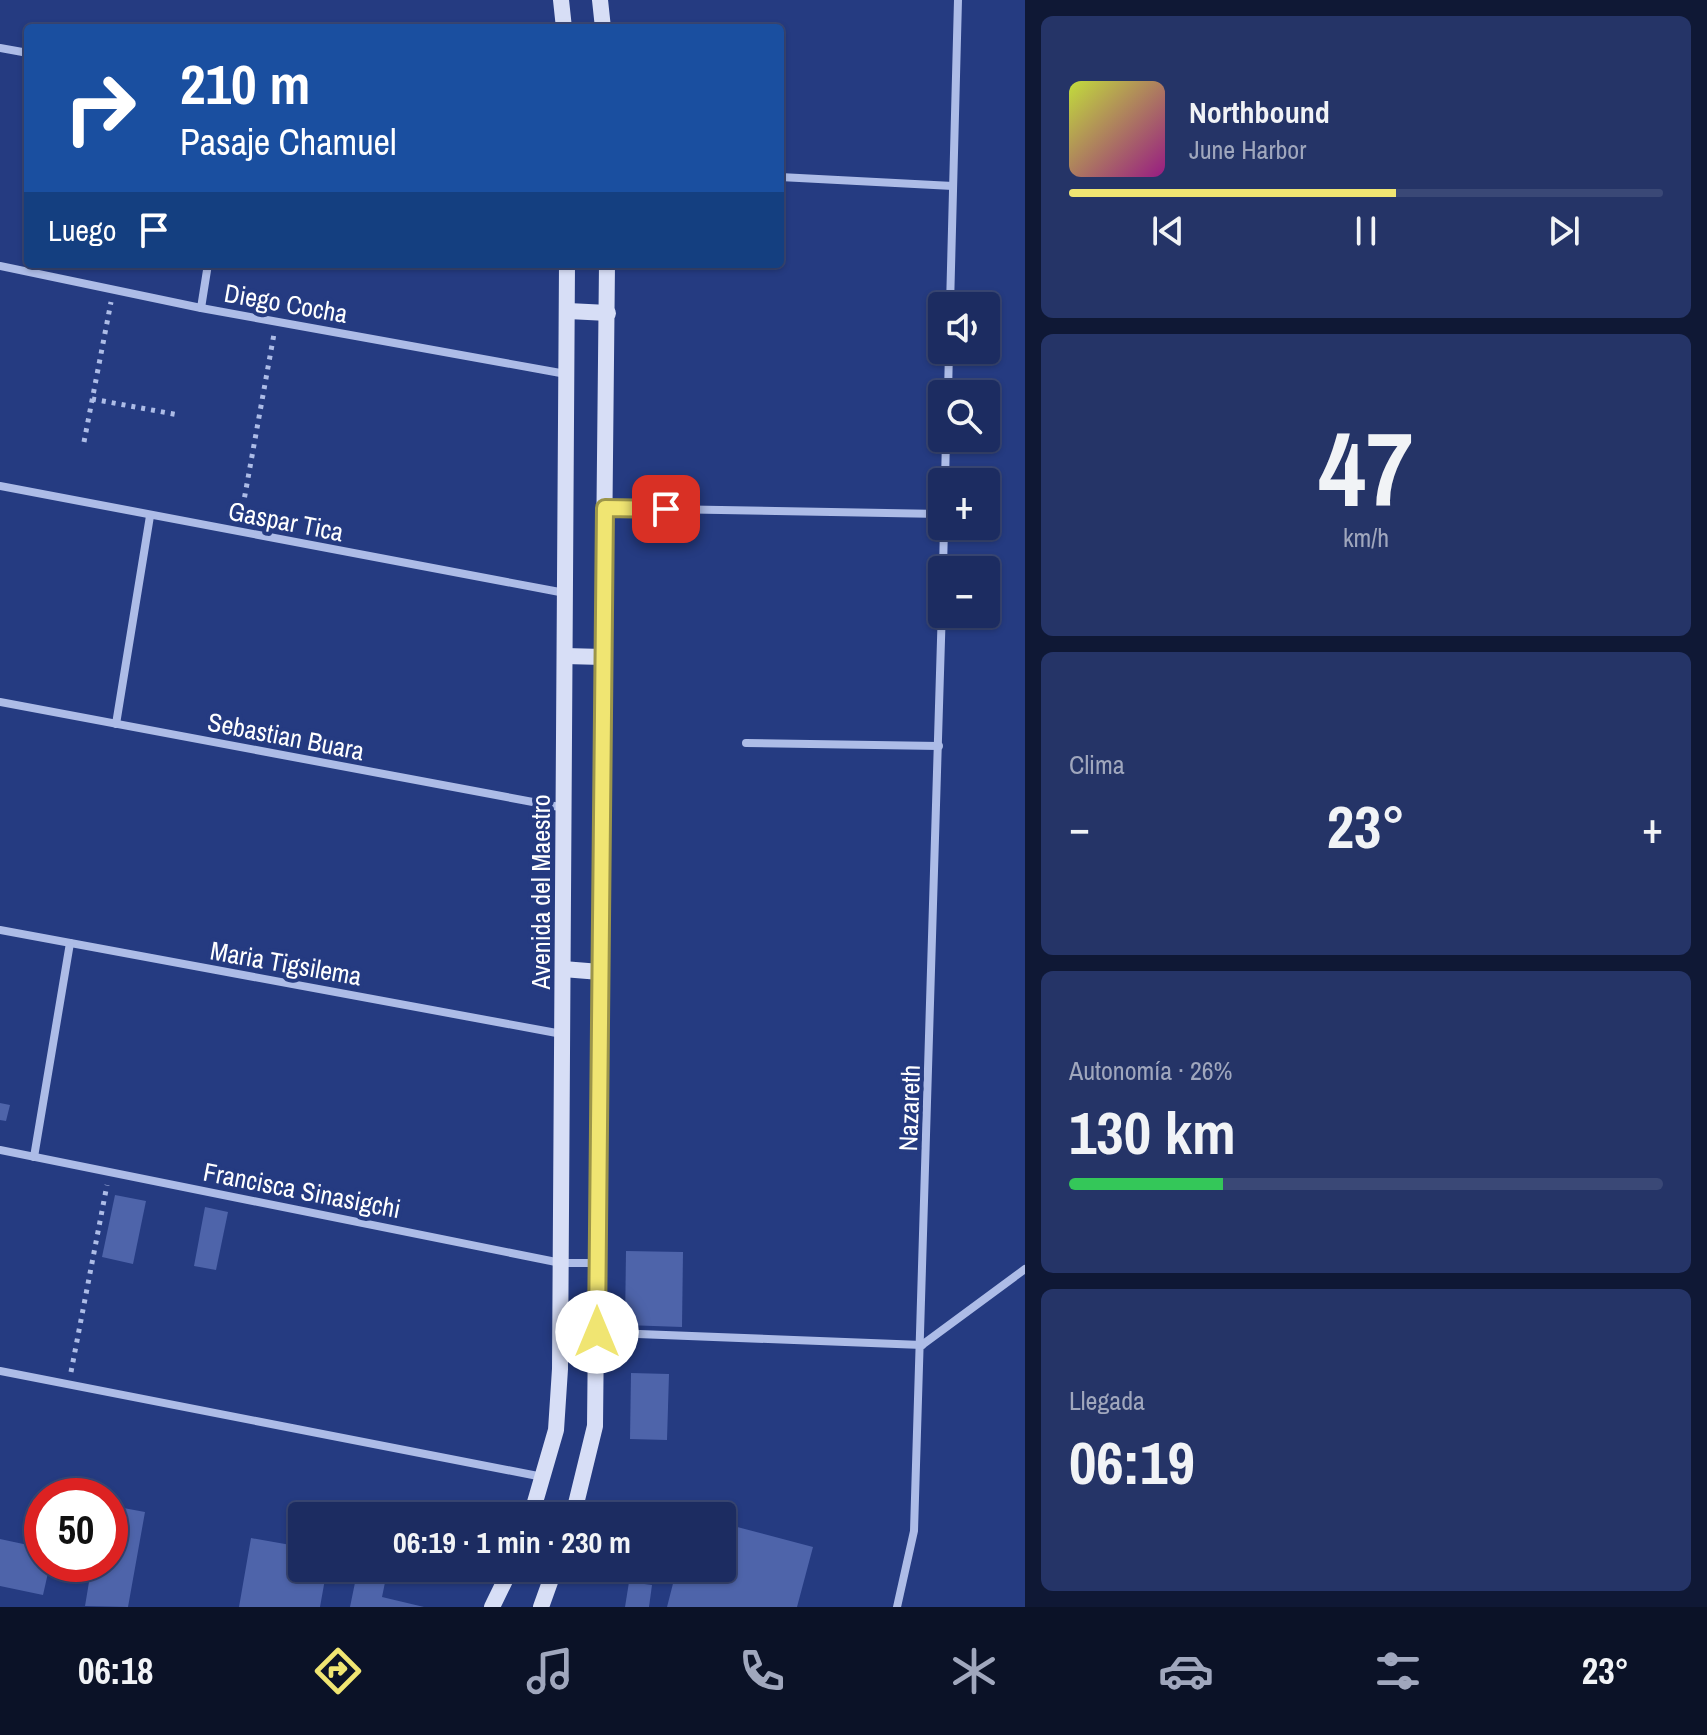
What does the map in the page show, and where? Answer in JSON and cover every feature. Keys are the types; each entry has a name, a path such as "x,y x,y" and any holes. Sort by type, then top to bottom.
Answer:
{"main road":[{"path":"561,0 564,24"},
{"path":"600,0 603,24"},
{"name":"Avenida del Maestro","path":"535,1502 556,1430 561,1331 567,268"},
{"path":"576,1502 595,1426 607,268"},
{"path":"568,311 608,313"},
{"path":"565,656 603,657"},
{"path":"563,969 600,972"},
{"path":"492,1607 504,1582"},
{"path":"541,1607 550,1582"}],"street":[{"path":"950,292 958,0"},
{"path":"0,48 24,52"},
{"path":"784,177 953,186"},
{"name":"Diego Cocha","path":"0,266 201,308 566,374"},
{"path":"201,308 207,268"},
{"name":"Gaspar Tica","path":"0,486 566,593"},
{"path":"605,508 928,514"},
{"path":"116,724 150,516"},
{"name":"Nazareth","path":"897,1607 914,1531 942,628"},
{"name":"Sebastian Buara","path":"0,702 565,808"},
{"path":"746,743 939,746"},
{"name":"Maria Tigsilema","path":"0,930 564,1035"},
{"path":"34,1157 70,943"},
{"name":"Francisca Sinasigchi","path":"0,1150 561,1263 597,1263"},
{"path":"561,1331 922,1345 1025,1269"},
{"path":"0,1371 543,1477"}],"path":[{"path":"84,442 113,289"},
{"path":"238,532 277,321"},
{"path":"92,399 179,415"},
{"path":"69,1384 104,1198"}],"building":[{"path":"0,1103 10,1105 6,1121 0,1120"},
{"path":"115,1195 146,1201 133,1264 102,1257"},
{"path":"205,1207 228,1212 216,1270 194,1266"},
{"path":"626,1251 683,1252 682,1327 625,1325"},
{"path":"631,1373 669,1374 667,1440 630,1439"},
{"path":"128,1509 145,1512 128,1607 85,1606 89,1582 128,1582"},
{"path":"736,1527 813,1547 797,1607 667,1607 673,1582 736,1582"},
{"path":"251,1538 288,1545 288,1582 324,1582 320,1607 239,1607"},
{"path":"0,1539 24,1544 24,1582 46,1582 43,1595 0,1586"},
{"path":"355,1582 385,1582 382,1597 424,1607 350,1607"},
{"path":"629,1582 652,1585 649,1607 625,1607"}],"route":[{"path":"597,1332 605,508 666,509"}]}
